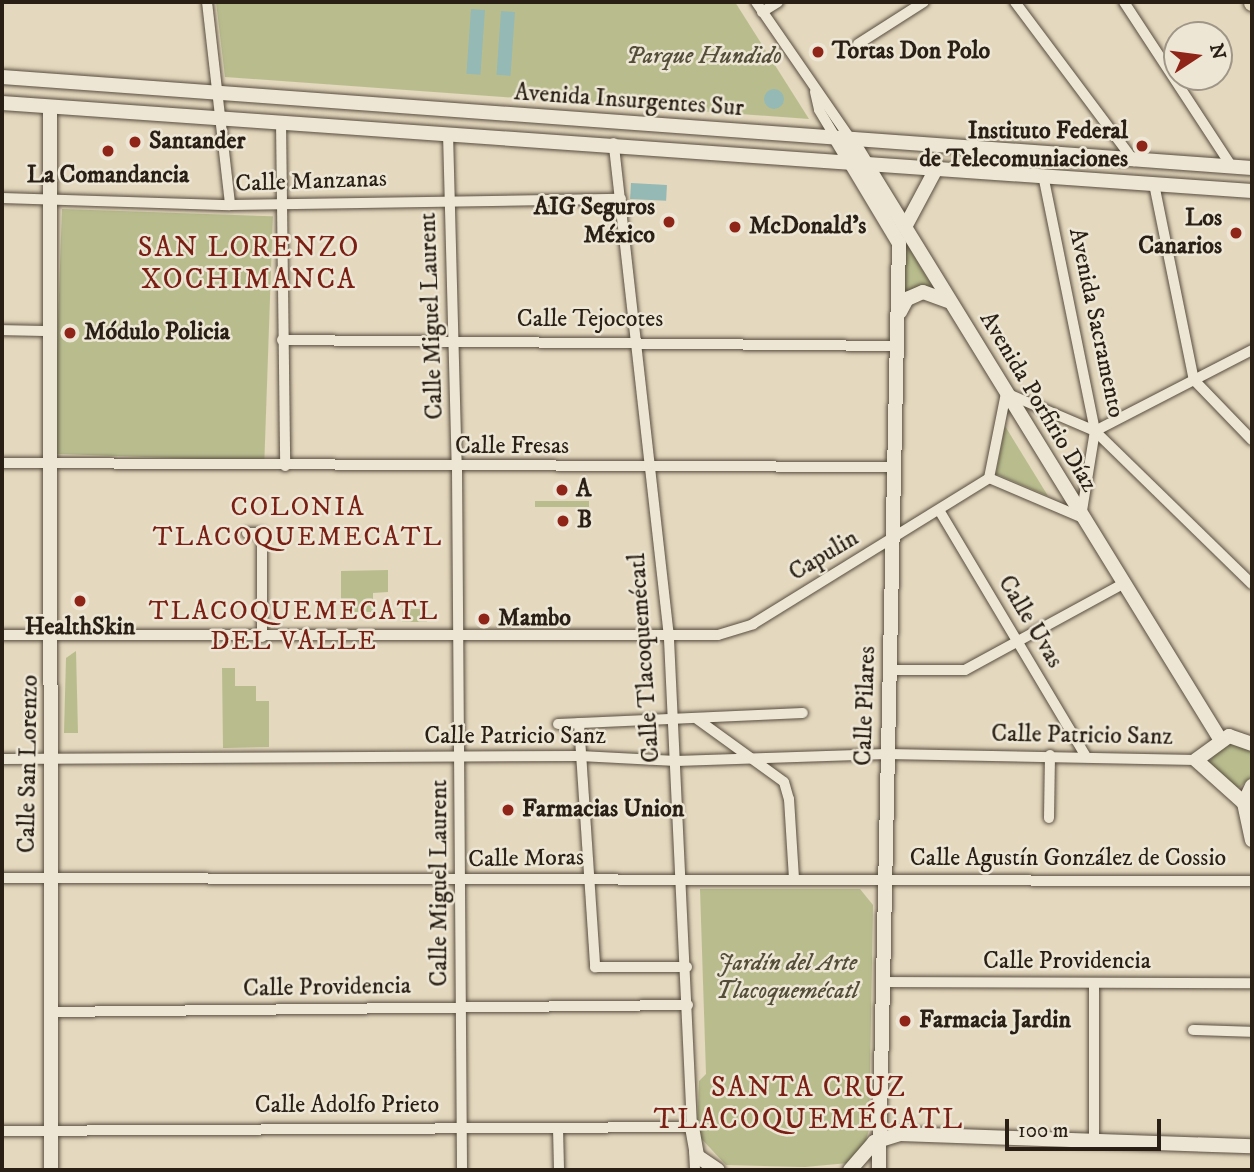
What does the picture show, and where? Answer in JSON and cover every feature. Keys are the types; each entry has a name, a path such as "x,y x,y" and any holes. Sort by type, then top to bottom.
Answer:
{"street":[{"path":"207,2 230,205"},
{"name":"Avenida Porfirio Díaz","path":"756,2 859,163 905,227 1080,517 1220,739"},
{"path":"762,12 778,2"},
{"path":"858,44 924,2"},
{"path":"1015,2 1134,161"},
{"path":"1124,2 1232,167"},
{"name":"Avenida Insurgentes Sur","path":"2,77 1252,168"},
{"name":"Avenida Insurgentes Sur","path":"2,103 614,143 1252,191"},
{"name":"Calle San Lorenzo","path":"50,107 48,200 53,635 50,759 51,1170"},
{"path":"281,121 279,204 285,466"},
{"name":"Calle Miguel Laurent","path":"448,133 457,468 462,1170"},
{"name":"Calle Tlacoquemécatl","path":"614,143 669,638 683,879 692,1127 694,1150 706,1170"},
{"name":"Avenida Porfirio Díaz","path":"859,163 899,243"},
{"path":"905,227 937,167"},
{"name":"Avenida Sacramento","path":"1044,175 1095,431 1252,584"},
{"path":"1154,184 1194,380 1252,440"},
{"name":"Calle Manzanas","path":"2,198 230,205 449,199 621,199"},
{"name":"Calle Pilares","path":"879,1170 883,880 895,537 899,243"},
{"path":"897,316 914,294 931,293 950,302"},
{"path":"2,330 51,331"},
{"name":"Calle Tejocotes","path":"282,340 454,339 897,346"},
{"path":"1095,431 1252,349"},
{"path":"1006,393 1095,431 1080,517 989,478 1006,393"},
{"name":"Calle Fresas","path":"2,463 651,469 895,467"},
{"name":"Capulin","path":"2,635 669,638 718,635 753,624 989,478"},
{"name":"Calle Uvas","path":"939,510 1085,755"},
{"path":"247,533 262,533 262,637"},
{"path":"890,670 965,670 1122,584"},
{"path":"558,724 674,721 803,713"},
{"path":"697,719 780,777 787,790 794,879"},
{"path":"579,723 595,967 687,967"},
{"path":"1252,741 1240,736 1220,739 1196,760 1244,803 1252,840"},
{"name":"Calle Patricio Sanz","path":"2,759 580,756 676,761 887,754 1085,755 1196,760"},
{"path":"1049,818 1050,755"},
{"path":"1244,803 1252,786"},
{"name":"Calle Moras","path":"2,878 883,880"},
{"name":"Calle Agustín González de Cossio","path":"883,880 1252,881"},
{"name":"Calle Providencia","path":"881,982 1252,983"},
{"path":"1094,984 1094,1138"},
{"name":"Calle Providencia","path":"50,1012 688,1005"},
{"path":"1193,1030 1252,1032"},
{"name":"Calle Adolfo Prieto","path":"2,1131 692,1127"},
{"path":"558,1128 559,1170"},
{"path":"850,1170 881,1138 900,1134 1094,1138 1252,1146"}],"green space":[{"name":"Parque Hundido","path":"216,2 735,2 809,119 225,77"},
{"path":"62,209 273,216 264,461 53,454"},
{"path":"905,241 932,286 917,287 905,294"},
{"path":"1005,426 1048,496 996,474"},
{"path":"535,501 589,501 589,507 535,507"},
{"path":"388,570 388,592 373,593 373,612 341,612 341,571"},
{"path":"402,609 427,609 427,622 402,622"},
{"path":"76,651 78,733 64,733 66,658"},
{"path":"222,668 235,668 235,686 256,686 256,701 269,701 269,747 223,748"},
{"path":"1222,743 1245,745 1252,753 1252,776 1240,787 1234,788 1208,764"},
{"name":"Jardín del Arte Tlacoquemécatl","path":"700,889 860,889 873,905 869,1130 859,1162 805,1167 726,1165 697,1134 699,1081 706,1074"}],"water":[{"path":"471,9 485,10 480,75 466,74"},
{"path":"501,11 515,12 511,76 497,75"},
{"path":"774,89 781,92 784,99 781,106 774,109 767,106 764,99 767,92"},
{"path":"631,183 667,185 666,201 630,199"}],"place":[{"name":"Tortas Don Polo","path":"818,52"},
{"name":"Santander","path":"135,142"},
{"name":"Instituto Federal de Telecomuniaciones","path":"1142,146"},
{"name":"La Comandancia","path":"108,151"},
{"name":"AIG Seguros México","path":"669,222"},
{"name":"McDonald's","path":"735,227"},
{"name":"Los Canarios","path":"1236,233"},
{"name":"Módulo Policia","path":"70,333"},
{"name":"A","path":"562,490"},
{"name":"B","path":"563,521"},
{"name":"HealthSkin","path":"80,601"},
{"name":"Mambo","path":"484,619"},
{"name":"Farmacias Union","path":"508,810"},
{"name":"Farmacia Jardin","path":"905,1021"}],"district":[{"name":"SAN LORENZO XOCHIMANCA","path":"249,264"},
{"name":"COLONIA TLACOQUEMECATL","path":"298,523"},
{"name":"TLACOQUEMECATL DEL VALLE","path":"294,627"},
{"name":"SANTA CRUZ TLACOQUEMÉCATL","path":"809,1104"}]}
